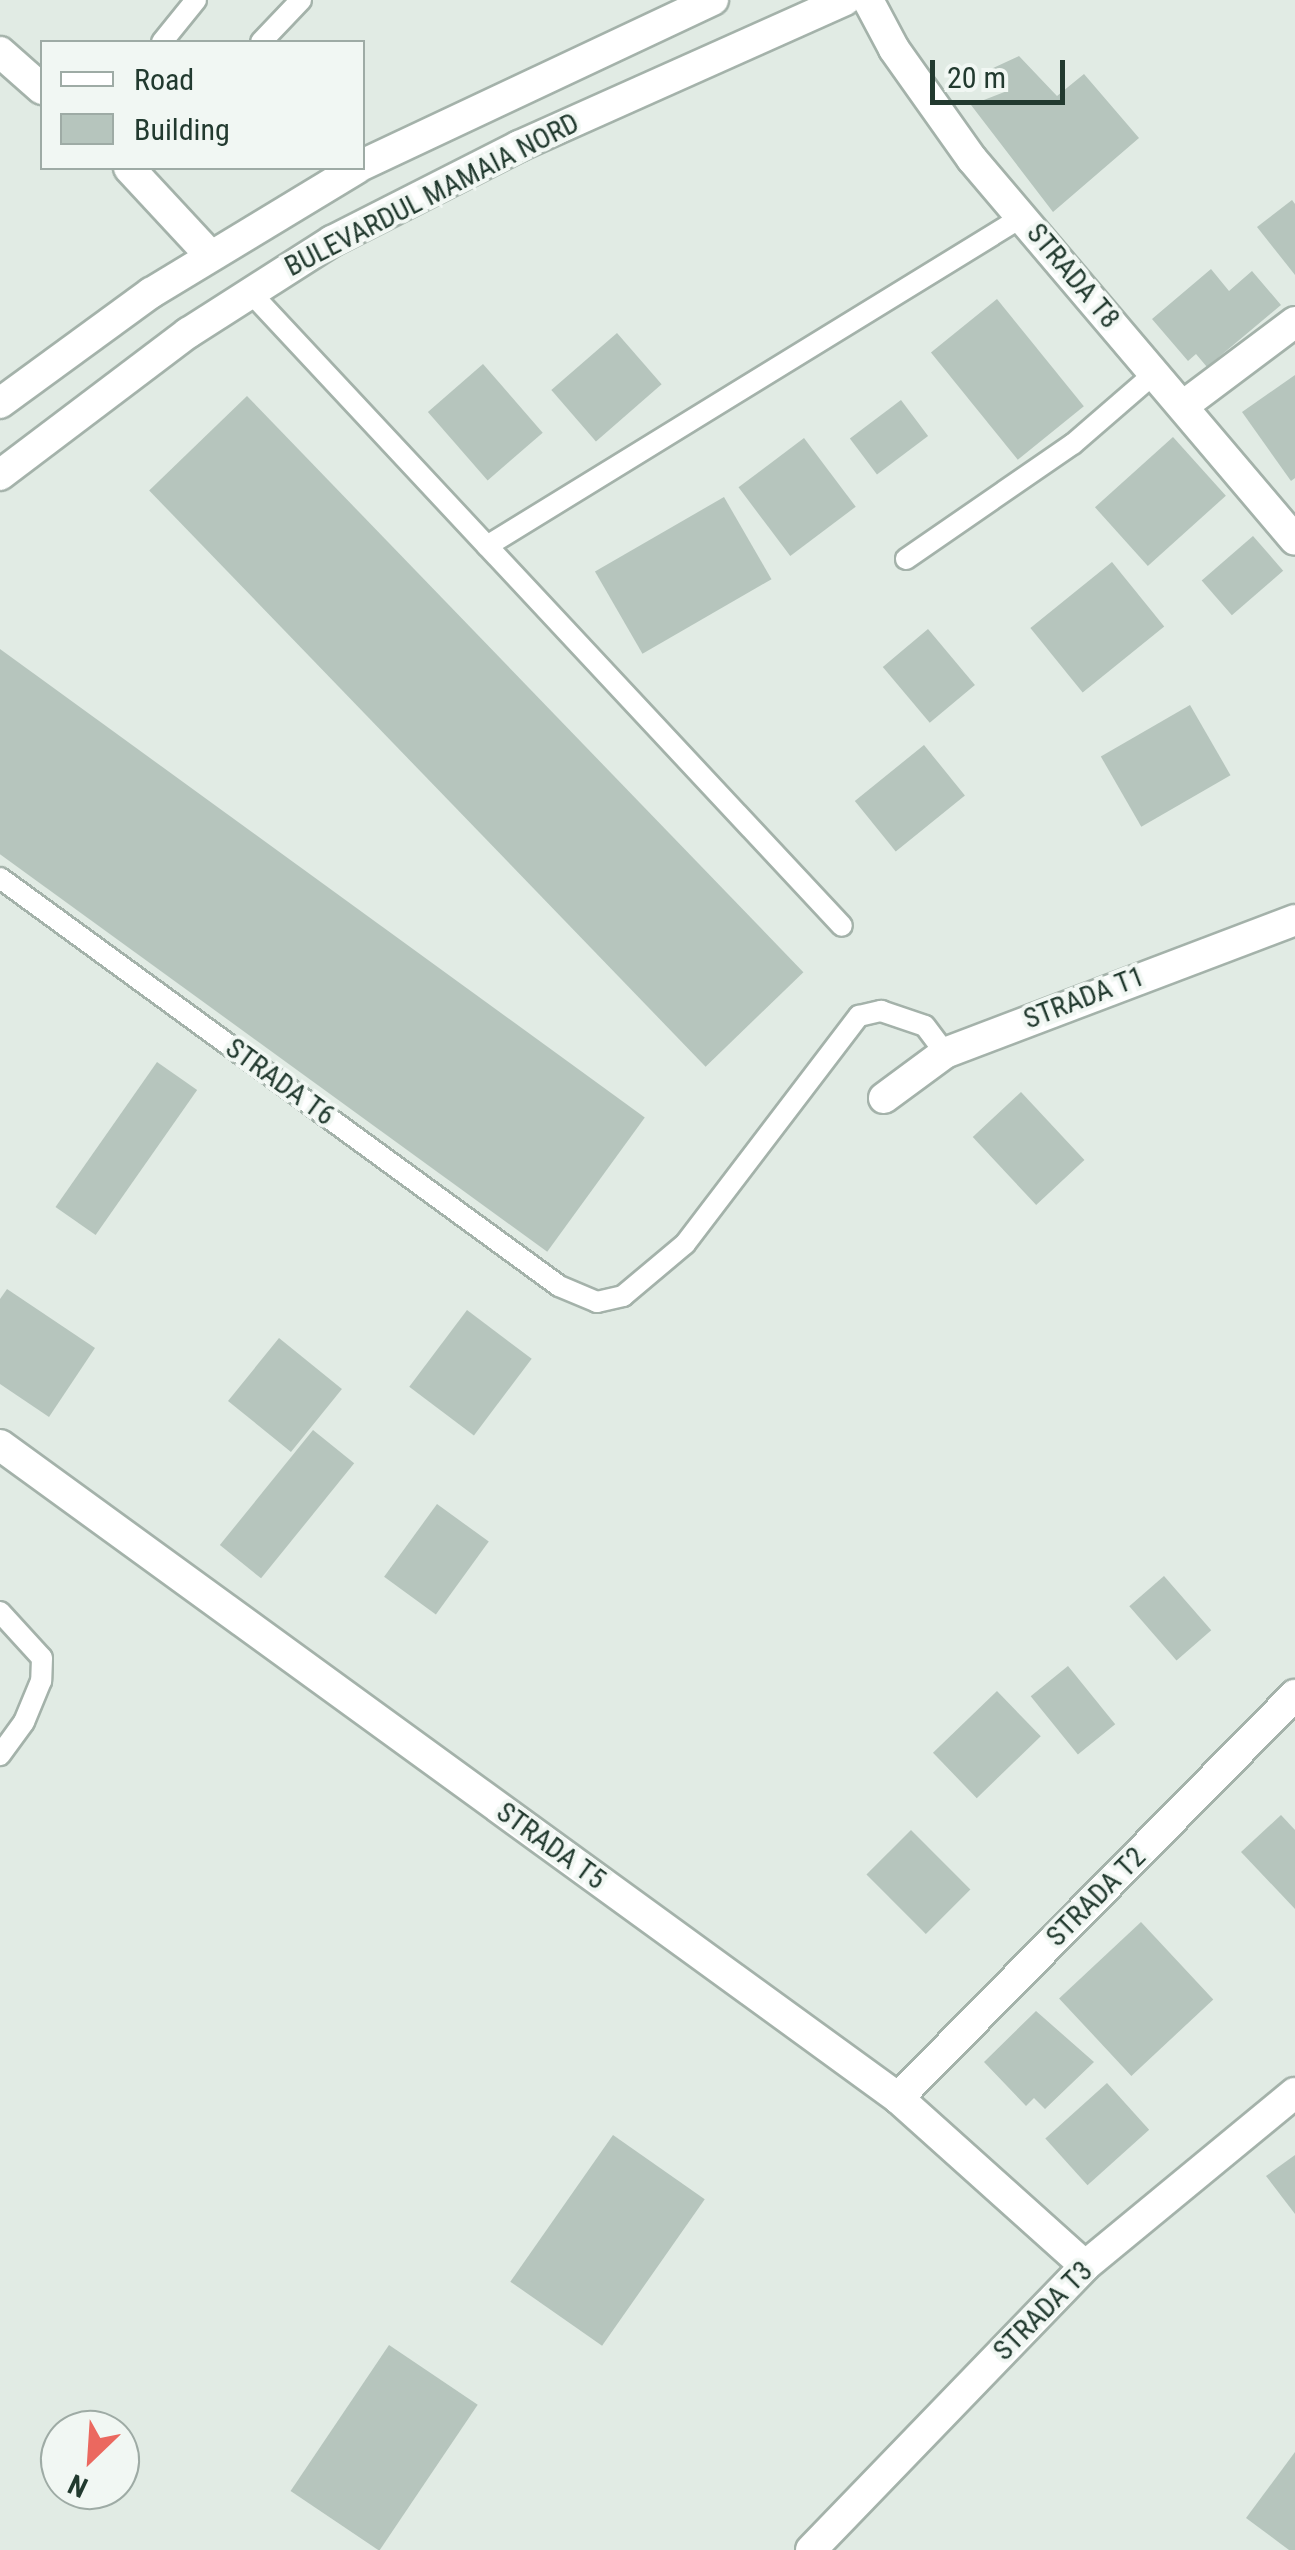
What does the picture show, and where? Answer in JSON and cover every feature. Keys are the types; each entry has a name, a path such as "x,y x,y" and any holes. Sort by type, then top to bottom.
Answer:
{"street":[{"name":"BULEVARDUL MAMAIA NORD","path":"365,164 714,0"},
{"name":"BULEVARDUL MAMAIA NORD","path":"0,474 97,397 332,241 519,146 845,0"},
{"name":"STRADA T8","path":"868,0 905,65 1022,217 1295,540"},
{"path":"0,52 40,87"},
{"path":"134,170 210,254"},
{"name":"BULEVARDUL MAMAIA NORD","path":"0,402 210,254 353,170"},
{"path":"1183,406 1295,322"},
{"name":"STRADA T1","path":"884,1098 945,1053 1295,920"},
{"name":"STRADA T5","path":"0,1446 898,2098 1085,2266"},
{"name":"STRADA T2","path":"898,2098 1295,1695"},
{"name":"STRADA T3","path":"812,2550 1085,2266 1295,2092"}],"lane":[{"path":"164,40 196,0"},
{"path":"263,40 301,0"},
{"path":"487,546 1022,217"},
{"path":"250,292 842,926"},
{"path":"906,559 1073,444 1155,373"},
{"name":"STRADA T6","path":"0,878 559,1286 597,1302 623,1296 686,1244 859,1016 882,1011 925,1026 945,1053"},
{"path":"0,1612 42,1658 41,1681 24,1722 0,1755"}],"building":[{"path":"1019,56 1057,96 1084,74 1139,138 1053,212 971,105 1007,91 991,69"},
{"path":"1292,200 1295,204 1295,275 1257,227"},
{"path":"1211,269 1229,291 1252,271 1281,305 1207,367 1196,354 1188,361 1152,319"},
{"path":"997,299 1084,406 1018,460 931,352"},
{"path":"617,333 662,384 596,441 551,390"},
{"path":"483,364 543,433 488,481 428,412"},
{"path":"1295,375 1295,478 1291,481 1242,412"},
{"path":"247,396 803,972 706,1067 149,490"},
{"path":"901,400 928,436 877,474 850,439"},
{"path":"1173,437 1226,496 1148,566 1095,507"},
{"path":"804,438 856,507 790,556 739,487"},
{"path":"724,497 772,579 642,654 595,572"},
{"path":"1253,536 1283,571 1232,615 1202,581"},
{"path":"1112,562 1164,627 1083,693 1030,628"},
{"path":"928,629 975,685 930,723 883,667"},
{"path":"0,649 645,1117 547,1252 0,854"},
{"path":"1190,705 1230,775 1141,827 1101,756"},
{"path":"924,745 965,796 896,852 855,801"},
{"path":"157,1062 197,1090 96,1235 55,1207"},
{"path":"1021,1092 1084,1160 1036,1205 973,1137"},
{"path":"7,1289 95,1348 49,1417 0,1384 0,1299"},
{"path":"467,1310 532,1359 474,1435 409,1387"},
{"path":"279,1338 342,1389 291,1452 228,1401"},
{"path":"313,1430 354,1463 261,1578 220,1545"},
{"path":"437,1504 489,1542 436,1614 384,1577"},
{"path":"1164,1576 1211,1630 1177,1661 1129,1606"},
{"path":"1068,1666 1115,1724 1078,1754 1031,1696"},
{"path":"997,1691 1041,1736 977,1798 933,1753"},
{"path":"1281,1815 1295,1830 1295,1909 1241,1852"},
{"path":"911,1830 970,1889 926,1934 866,1875"},
{"path":"1141,1922 1213,2000 1131,2076 1059,1998"},
{"path":"1036,2011 1094,2062 1045,2109 1034,2098 1026,2106 984,2062"},
{"path":"1107,2083 1149,2130 1087,2185 1045,2139"},
{"path":"613,2135 705,2199 602,2346 510,2282"},
{"path":"1295,2155 1295,2214 1266,2176"},
{"path":"389,2345 478,2405 380,2550 291,2491"},
{"path":"1295,2452 1295,2550 1289,2550 1246,2518"}]}
